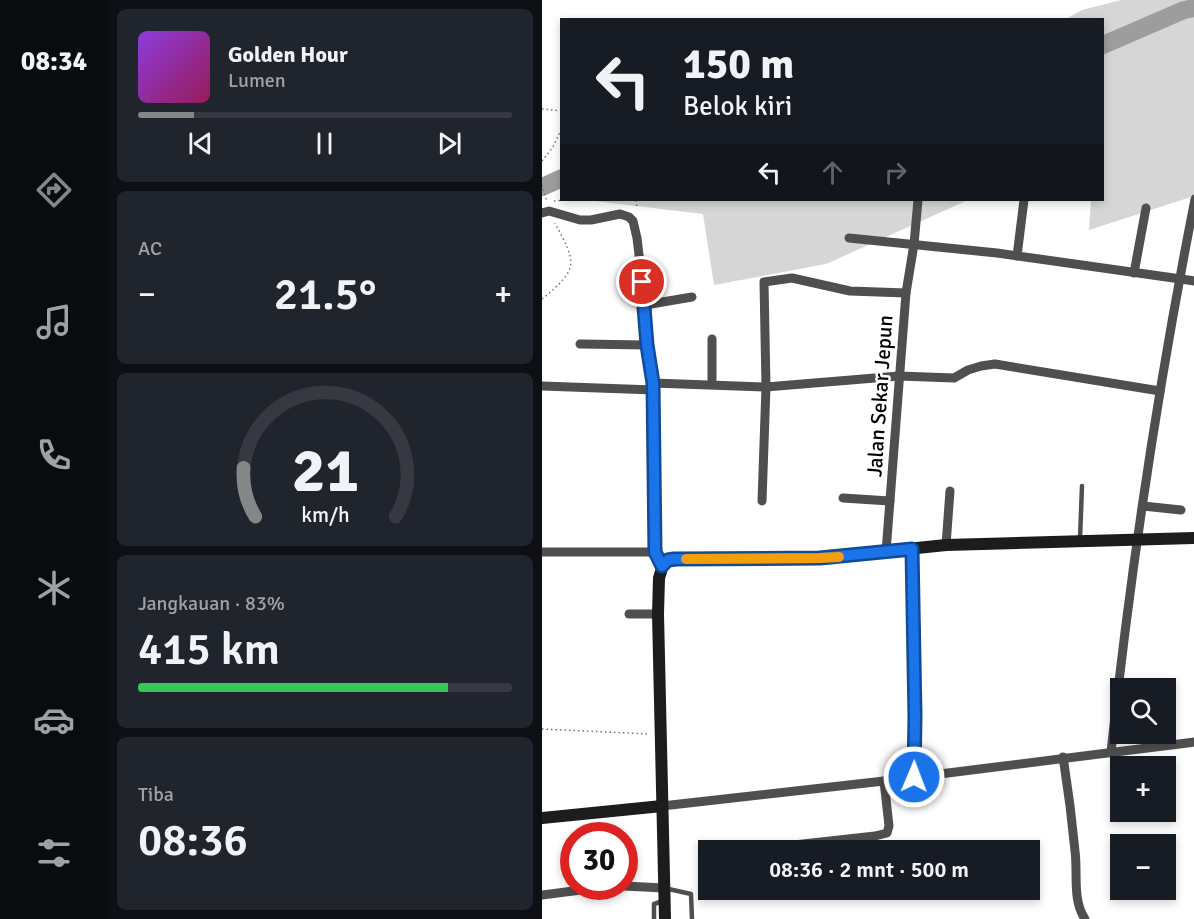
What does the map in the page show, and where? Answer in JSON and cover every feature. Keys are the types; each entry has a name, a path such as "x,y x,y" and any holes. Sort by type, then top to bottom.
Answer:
{"main road":[{"path":"665,919 658,614 659,578 662,566 668,560 820,558 946,545 1194,538"},
{"path":"542,818 662,806"}],"street":[{"path":"1111,752 1122,646 1160,391 1194,199"},
{"name":"Jalan Sekar Jepun","path":"886,552 906,293 918,201"},
{"path":"1017,256 1024,201"},
{"path":"1134,273 1146,208"},
{"path":"546,212 580,220 620,214 633,221 637,238 647,345 654,387 655,552 662,566"},
{"path":"849,238 1017,256 1194,281"},
{"path":"762,501 766,387 764,286 766,281 792,278 850,291 906,293"},
{"path":"645,305 692,297"},
{"path":"712,339 712,384"},
{"path":"580,344 647,345"},
{"path":"542,386 654,387 712,384 766,387 899,376 954,378 974,368 995,364 1160,391"},
{"path":"946,545 950,491"},
{"path":"843,498 890,501"},
{"path":"1143,506 1181,510"},
{"path":"912,549 914,777"},
{"path":"542,552 655,552"},
{"path":"629,614 658,614"},
{"path":"662,806 1194,742"},
{"path":"1063,757 1076,853 1077,898 1079,910 1085,919"},
{"path":"835,840 885,834 889,830 884,781"},
{"path":"638,887 664,888"},
{"path":"542,895 560,893"}],"lane":[{"path":"1079,542 1082,486"},
{"path":"664,888 691,894 692,919"},
{"path":"654,919 654,904 664,901"}],"path":[{"path":"542,109 560,111"},
{"path":"542,161 553,147 560,132"},
{"path":"542,185 547,203 560,201"},
{"path":"542,299 571,269 572,261 571,253 546,212"},
{"path":"542,729 661,735"}],"shaded area":[{"path":"1121,0 1194,0 1194,196 1089,230 1091,201 1104,201 1104,18 1068,18 1082,10"},
{"path":"594,201 966,201 826,264 714,285 703,214"}],"waterway":[{"path":"1104,45 1184,10 1195,8"},
{"path":"542,187 560,179"}],"slow traffic":[{"path":"686,559 839,557"}],"route":[{"path":"642,282 647,345 653,383 655,552 662,566 668,560 674,559 820,558 912,549 914,777"}]}
